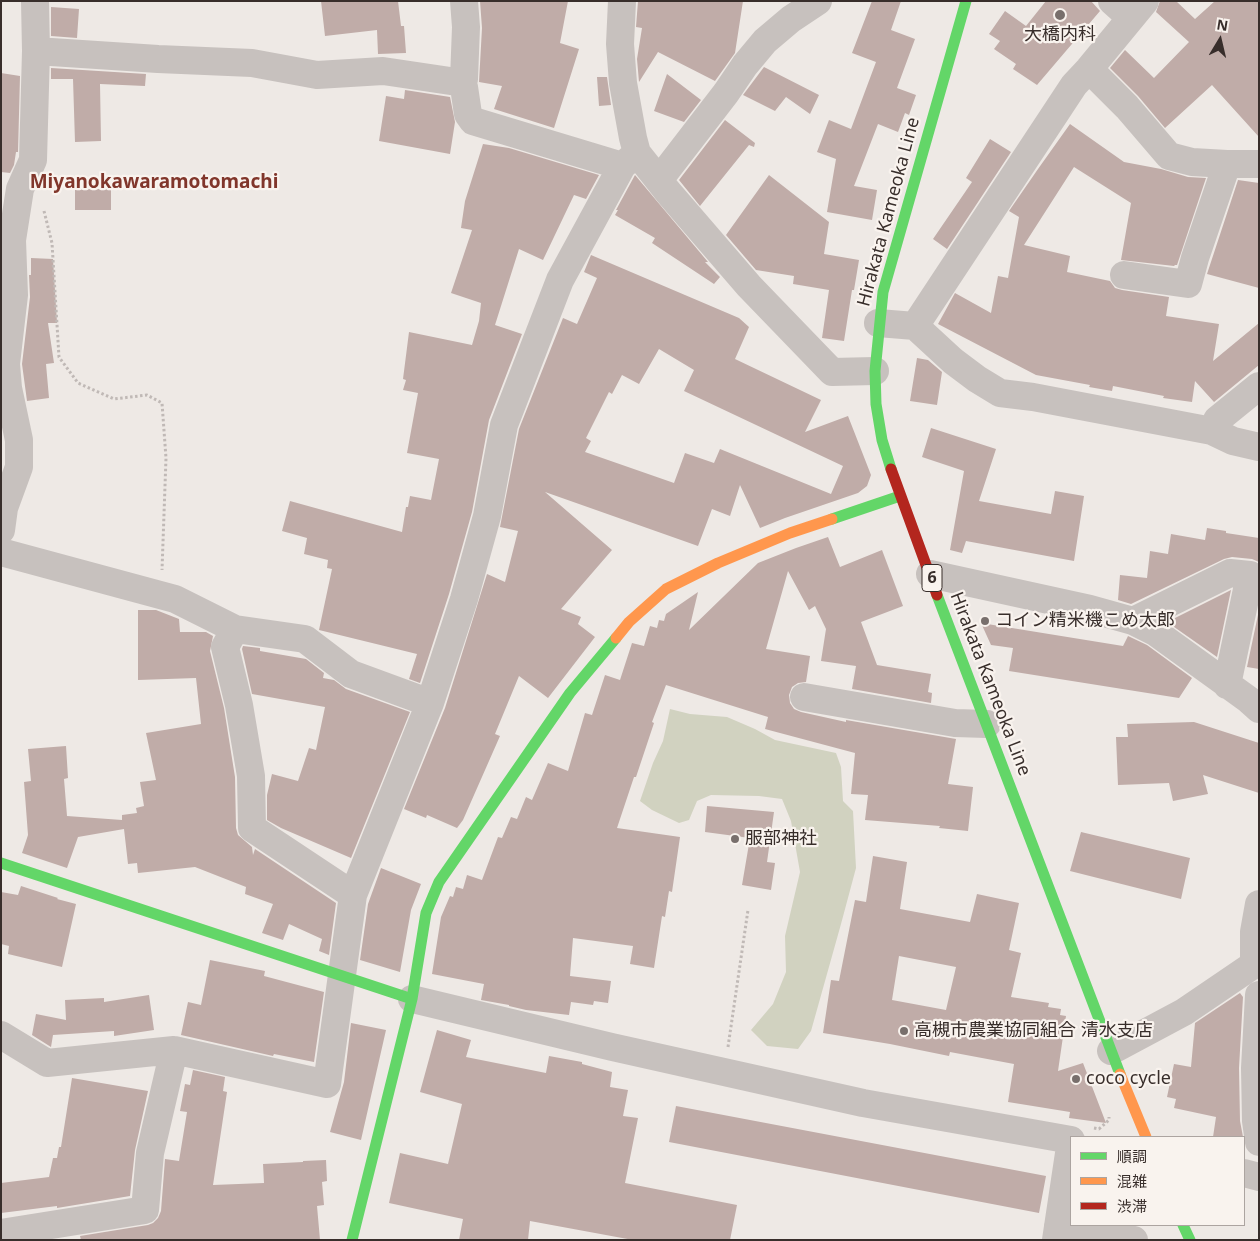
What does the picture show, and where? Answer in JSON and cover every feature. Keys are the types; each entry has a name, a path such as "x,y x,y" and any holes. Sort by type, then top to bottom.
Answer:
{"street":[{"path":"1,530 4,508 19,467 19,440 8,388 6,364 14,295 12,240 20,189 32,160 36,51 35,1"},
{"path":"464,1 466,27 464,79 462,84 468,114 473,121 630,159 659,180 749,286 832,372 875,371"},
{"path":"1,1036 47,1063 174,1050 327,1084 353,895 430,703 464,599 487,516 504,425 560,280 630,159 633,138 623,83 620,44 622,1"},
{"path":"659,180 726,93 745,64 765,41 791,19 818,1"},
{"name":"Hirakata Kameoka Line","path":"966,1 883,292 878,323 875,371 876,404 882,440 900,496 1111,1051 1146,1136"},
{"path":"915,326 1074,85 1089,69 1129,7"},
{"path":"36,51 252,63 317,74 383,71 462,84"},
{"path":"1089,69 1127,107 1169,156 1192,162 1259,164"},
{"path":"1124,275 1188,284 1227,164"},
{"path":"878,323 915,326 953,361 1000,393 1033,397 1212,431 1233,441 1259,447"},
{"path":"1212,431 1217,420 1259,386"},
{"path":"352,1240 412,999 426,913 439,882 570,693 629,622 666,589 718,563 790,533 900,496"},
{"path":"1,552 174,599 234,629 305,639 351,674 430,703"},
{"path":"1133,621 1230,573 1250,575 1227,685"},
{"path":"930,574 1090,609 1133,621 1155,632 1259,709"},
{"path":"234,629 225,647 239,705 251,776 252,828 353,895"},
{"path":"804,697 955,723 986,724"},
{"path":"1,863 343,978 412,999 602,1045 863,1103 1077,1136"},
{"path":"1111,1051 1184,1012 1256,963 1254,932 1259,904"},
{"path":"1259,995 1255,1068 1256,1121 1259,1142"},
{"path":"1,1233 69,1231 145,1210 150,1154 174,1050"},
{"path":"1070,1170 1057,1233 1134,1240"},
{"path":"1245,1173 1259,1177"},
{"path":"1184,1226 1190,1240"}],"path":[{"path":"43,206 52,243 59,357 78,383 114,399 147,395 162,403 166,458 160,595"},
{"path":"727,1056 748,910"},
{"path":"1077,1136 1099,1129 1109,1120 1109,1112"}],"green space":[{"path":"670,709 690,714 727,717 775,740 836,753 841,767 843,801 853,811 856,868 811,1031 798,1049 767,1046 751,1030 773,1004 786,972 785,936 800,872 791,821 782,799 759,796 711,795 697,801 689,820 679,823 652,810 640,801 663,741"}],"building":[{"path":"321,1 398,1 401,26 404,26 406,53 378,54 377,30 325,36"},
{"path":"480,1 568,1 560,43 579,49 554,128 494,109 502,86 479,82 482,28"},
{"path":"638,1 743,1 735,53 715,81 658,52 639,82 637,59 642,28 636,27"},
{"path":"872,1 901,1 891,30 915,39 897,88 916,95 909,115 905,113 898,132 878,124 854,186 877,190 872,220 827,212 836,159 817,152 829,120 851,129 876,62 852,53"},
{"path":"1046,1 1091,1 1100,11 1037,85 1013,69 1016,64 994,49 1000,41 989,34 1005,11 1026,26"},
{"path":"1160,1 1176,1 1195,19 1215,1 1259,1 1259,137 1212,85 1165,128 1138,96 1110,68 1125,50 1154,78 1189,42 1156,12"},
{"path":"51,7 79,9 77,38 51,36"},
{"path":"764,67 819,95 810,114 786,97 775,111 743,95"},
{"path":"51,68 146,74 145,86 100,84 101,141 75,142 73,79 51,79"},
{"path":"1,73 20,76 18,152 16,152 14,165 10,173 1,172"},
{"path":"667,74 701,100 684,122 654,111"},
{"path":"597,77 607,77 611,105 599,106"},
{"path":"405,90 450,97 455,122 450,154 379,141 386,96 404,99"},
{"path":"725,120 755,143 754,147 749,145 700,206 679,180"},
{"path":"1070,124 1124,162 1161,169 1188,177 1206,178 1177,265 1121,260 1131,203 1074,167 1024,245 1070,256 1067,272 1110,281 1115,288 1122,290 1169,297 1166,316 1219,324 1213,361 1259,323 1259,365 1214,402 1195,381 1192,402 1163,398 1164,396 1113,386 1112,391 1036,375 938,324 955,293 991,313 998,276 1008,278 1019,217 1009,211"},
{"path":"990,139 1011,152 947,249 933,239 972,182 966,178"},
{"path":"483,144 509,148 599,175 586,199 574,195 543,260 519,249 495,325 522,334 489,420 472,512 449,594 420,683 409,679 417,654 319,630 332,569 327,568 328,560 304,554 307,538 282,531 290,501 402,532 406,507 408,507 410,496 431,500 439,459 407,453 418,393 403,390 406,380 403,379 409,332 472,345 479,321 481,303 451,293 472,230 461,228 465,201"},
{"path":"635,175 708,262 705,262 720,277 714,284 652,243 655,238 615,215"},
{"path":"769,175 829,222 824,254 859,260 844,341 822,338 829,290 793,284 794,276 756,270 726,235"},
{"path":"1238,180 1259,183 1259,288 1207,274"},
{"path":"75,189 111,189 111,210 75,210"},
{"path":"591,255 739,318 749,327 735,359 821,400 805,432 848,416 871,475 867,486 858,493 760,528 740,485 730,516 712,509 698,546 545,492 612,550 561,609 581,617 578,624 595,637 548,698 519,676 495,734 500,736 463,820 457,828 427,815 426,818 404,809 445,708 487,574 505,582 518,531 500,527 519,429 563,318 577,324 597,278 584,272","holes":["659,349 694,370 684,391 843,466 831,494 720,449 714,463 685,453 674,483 585,452 591,441 586,438 609,392 612,394 622,375 639,384"]},
{"path":"31,258 53,259 57,323 48,323 54,363 46,364 49,398 27,401 22,364 30,297 29,275 31,275"},
{"path":"917,358 928,360 942,372 937,405 910,401"},
{"path":"931,428 996,449 979,501 1051,514 1055,491 1084,496 1074,561 966,541 962,553 950,550 964,471 922,457"},
{"path":"1207,528 1259,538 1259,562 1252,559 1232,557 1224,559 1131,604 1118,600 1120,575 1147,578 1150,551 1168,554 1171,534 1205,540"},
{"path":"828,537 840,567 882,550 903,606 861,622 877,665 931,674 928,692 932,693 931,703 852,689 856,666 821,661 826,629 815,606 809,610 788,571 766,649 810,656 806,682 798,683 792,687 789,695 790,703 794,709 801,712 846,722 846,720 956,739 948,784 973,787 968,831 939,828 940,826 865,820 868,795 851,794 855,753 765,729 768,717 666,685 617,828 680,837 672,892 669,891 665,917 662,916 654,968 630,964 633,946 573,938 570,976 611,981 608,1003 594,1001 593,1005 571,1002 569,1015 526,1010 481,1000 484,984 432,974 441,917 450,896 453,897 456,887 463,889 467,875 482,880 498,837 502,838 511,817 517,819 526,797 532,800 548,763 568,771 585,713 592,715 605,675 620,680 632,643 644,646 650,626 657,628 659,620 664,621 666,614 698,592 689,630 758,563"},
{"path":"1231,590 1217,657 1167,622"},
{"path":"138,610 156,610 179,619 180,632 206,632 213,636 210,651 224,708 235,777 236,828 238,835 252,847 253,855 255,849 336,903 329,955 319,951 322,939 289,924 283,940 262,933 273,904 245,894 246,887 195,867 138,873 137,863 128,864 124,829 78,837 67,868 22,853 28,835 24,782 31,781 28,749 66,746 68,778 64,779 67,816 122,820 122,815 137,813 136,808 144,806 140,782 156,780 146,733 201,724 196,678 138,680"},
{"path":"1259,610 1259,669 1247,667"},
{"path":"981,623 1123,646 1128,636 1147,645 1192,678 1179,698 1009,671 1013,648 991,645"},
{"path":"243,646 306,659 324,673 323,678 334,680 346,689 410,712 351,858 281,828 267,820 267,795 272,774 298,781 309,748 316,750 325,707 252,694 242,649"},
{"path":"1194,722 1259,743 1259,793 1203,775 1208,794 1173,801 1169,783 1118,785 1116,737 1128,737 1127,724"},
{"path":"707,806 774,812 767,862 775,863 771,890 742,885 750,838 705,832"},
{"path":"1081,832 1190,858 1181,899 1070,871"},
{"path":"873,856 907,862 900,909 970,922 977,894 1019,903 1009,950 1021,953 1011,997 1049,1003 1048,1007 1061,1009 1060,1015 1066,1016 1058,1071 1083,1063 1106,1123 1069,1118 1070,1112 1008,1102 1014,1064 950,1052 949,1056 823,1033 831,980 839,981 855,900 866,902","holes":["899,956 956,967 946,1010 892,1000"]},
{"path":"381,868 421,884 411,910 400,972 360,960 368,904"},
{"path":"21,886 76,904 62,967 8,954 9,946 1,944 1,892 18,895"},
{"path":"210,960 265,971 264,976 324,992 314,1062 274,1054 273,1056 181,1035 188,1002 201,1005"},
{"path":"1240,993 1243,997 1239,1068 1240,1121 1243,1136 1213,1136 1216,1117 1174,1108 1176,1099 1167,1097 1174,1064 1191,1067 1195,1023"},
{"path":"149,995 154,1030 114,1036 114,1031 53,1035 51,1047 32,1035 36,1014 66,1020 65,1000 104,998 104,1002"},
{"path":"351,1023 386,1030 361,1140 330,1132 344,1082"},
{"path":"437,1030 471,1040 466,1057 546,1073 549,1056 582,1062 582,1064 612,1072 610,1087 628,1090 623,1116 638,1118 625,1183 737,1205 730,1240 633,1240 530,1221 528,1240 459,1240 463,1219 389,1203 400,1153 448,1164 462,1104 420,1092"},
{"path":"193,1070 225,1077 223,1091 227,1092 213,1185 264,1183 263,1164 326,1160 327,1181 322,1182 324,1205 317,1206 320,1240 81,1240 80,1236 148,1225 158,1218 161,1211 165,1159 179,1161 187,1112 180,1111 185,1084 190,1085"},
{"path":"72,1078 148,1091 135,1150 130,1196 57,1208 57,1206 1,1213 1,1183 49,1177 53,1158 57,1158 59,1147 61,1147"},
{"path":"676,1106 1046,1176 1039,1213 669,1142"}],"traffic: fast":[{"path":"891,469 882,440 876,404 875,371 883,292 966,1"},
{"path":"832,519 900,496"},
{"path":"937,595 1120,1074"},
{"path":"352,1240 412,999 426,913 439,882 570,693 616,638"},
{"path":"1,863 412,999"},
{"path":"1183,1226 1190,1240"}],"traffic: slow":[{"path":"616,638 629,622 666,589 718,563 790,533 832,519"},
{"path":"1120,1074 1146,1136"}],"traffic: jam":[{"path":"891,469 937,595"}],"place":[{"name":"大橋内科","path":"1060,15"},
{"name":"コイン精米機こめ太郎","path":"985,621"},
{"name":"服部神社","path":"735,839"},
{"name":"高槻市農業協同組合 清水支店","path":"904,1031"},
{"name":"coco cycle","path":"1076,1079"}],"district":[{"name":"Miyanokawaramotomachi","path":"154,183"}]}
